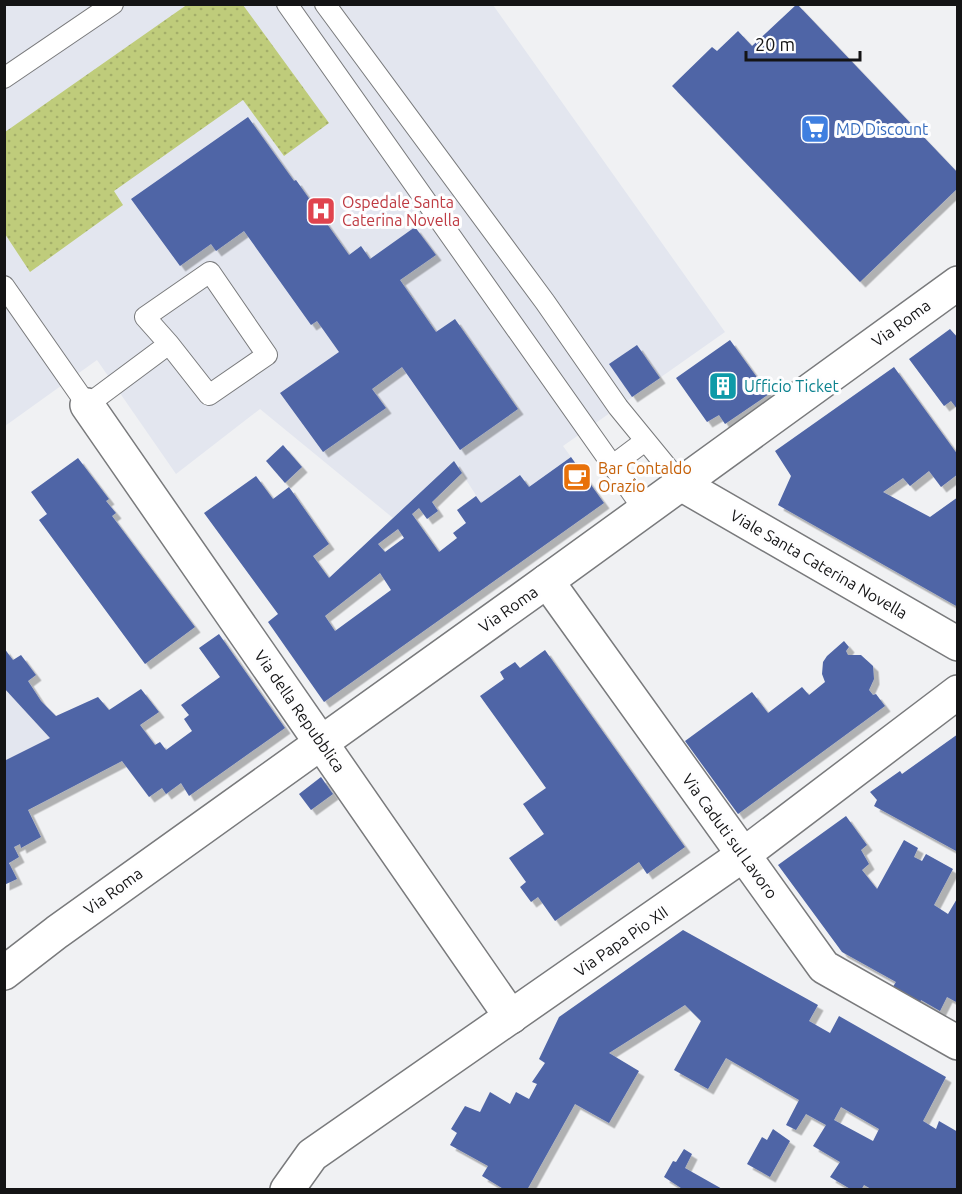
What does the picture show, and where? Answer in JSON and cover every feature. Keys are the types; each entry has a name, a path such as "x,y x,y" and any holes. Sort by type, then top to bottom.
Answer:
{"street":[{"name":"Via Roma","path":"4,973 57,932 547,581 957,283"},
{"name":"Via della Repubblica","path":"87,405 511,1017"},
{"name":"Viale Santa Caterina Novella","path":"681,483 957,644"},
{"name":"Via Caduti sul Lavoro","path":"547,581 824,967 957,1043"},
{"name":"Via Papa Pio XII","path":"287,1190 312,1155 743,855 957,692"},
{"path":"4,942 57,932"}],"lane":[{"path":"4,78 113,4"},
{"path":"286,4 644,510"},
{"path":"325,4 539,293 618,407 681,483"},
{"path":"210,272 267,355 209,395 169,344 145,317 210,272"},
{"path":"4,286 87,405 169,344"},
{"path":"613,465 645,441"}],"shaded area":[{"name":"Ospedale Santa Caterina Novella","path":"5,5 493,5 725,332 563,446 571,457 529,487 520,475 481,503 454,461 393,518 260,409 176,474 97,360 5,426"},
{"path":"5,688 50,738 5,761"}],"green space":[{"path":"188,4 243,5 329,123 284,156 243,100 114,191 123,205 30,272 5,234 5,132"}],"building":[{"name":"MD Discount","path":"797,4 958,173 958,188 860,282 672,86 712,47 717,51 738,31 752,46"},
{"path":"248,117 349,255 361,246 370,259 415,227 436,255 400,280 436,332 455,319 518,409 460,450 402,367 372,389 386,408 323,452 280,393 339,352 317,321 311,325 244,231 216,251 211,244 180,266 131,199"},
{"path":"950,329 958,338 958,410 951,401 944,406 909,359"},
{"name":"Ufficio Ticket","path":"730,340 769,394 725,424 719,415 707,422 676,378"},
{"path":"637,345 660,378 632,397 609,364"},
{"path":"894,367 958,455 958,474 941,487 929,471 910,486 903,478 883,492 930,517 958,497 958,607 778,505 791,476 775,451"},
{"path":"283,445 302,467 285,483 266,461"},
{"path":"571,457 604,503 324,702 268,622 278,614 204,513 256,476 273,499 289,487 329,544 313,556 329,578 454,461 462,473 432,502 438,511 427,519 419,508 412,514 439,552 457,538 453,533 466,523 457,510 476,496 481,503 520,475 529,487","holes":["398,529 404,538 385,552 378,544","380,573 391,590 335,631 325,616"]},
{"path":"78,458 109,499 106,501 116,513 112,516 195,627 145,664 39,520 47,514 31,492"},
{"path":"219,634 285,728 189,796 181,783 166,794 162,788 149,797 122,761 28,810 41,837 21,848 20,844 14,847 19,857 9,863 17,879 4,885 4,761 50,738 4,688 4,648 13,660 21,655 36,675 28,681 41,701 56,716 98,697 109,710 141,689 159,712 140,725 155,745 160,742 166,750 192,731 184,719 189,715 181,705 220,677 199,648"},
{"path":"844,641 849,647 846,651 848,655 861,655 873,666 874,679 869,690 873,695 876,694 885,706 738,814 685,741 752,692 768,713 802,687 809,695 825,682 822,674 823,662"},
{"path":"545,650 685,847 647,874 639,862 555,921 538,897 531,902 520,887 526,882 509,858 544,834 523,804 546,788 480,696 504,679 500,672 515,662 520,668"},
{"path":"958,734 958,852 874,806 877,800 870,792 900,771 902,774"},
{"path":"321,777 333,794 311,810 299,794"},
{"path":"846,816 867,845 861,850 869,864 862,870 877,889 904,840 918,848 914,857 922,861 926,854 953,869 934,905 948,914 958,897 958,1003 947,997 940,1011 921,1000 919,1005 892,988 896,982 842,952 778,865"},
{"path":"683,930 818,1005 809,1021 830,1033 839,1016 946,1077 923,1121 936,1129 939,1121 958,1132 958,1190 873,1190 864,1185 861,1190 852,1190 830,1177 840,1162 813,1146 826,1125 806,1114 796,1130 786,1125 799,1100 726,1058 708,1089 674,1070 701,1021 685,1005 609,1053 639,1071 609,1123 575,1104 527,1190 505,1190 482,1176 488,1166 450,1145 457,1133 451,1129 465,1106 480,1112 490,1092 510,1104 516,1092 529,1099 537,1084 532,1082 545,1063 539,1059 559,1017","holes":["841,1107 879,1129 873,1141 834,1120"]},
{"path":"773,1129 790,1141 770,1177 747,1164 762,1137 767,1140"},
{"path":"684,1149 692,1154 685,1168 724,1190 684,1190 664,1177 673,1161 676,1162"}],"place":[{"name":"MD Discount","path":"815,129"},
{"name":"Ospedale Santa Caterina Novella","path":"321,211"},
{"name":"Ufficio Ticket","path":"723,386"},
{"name":"Bar Contaldo Orazio","path":"577,477"}]}
